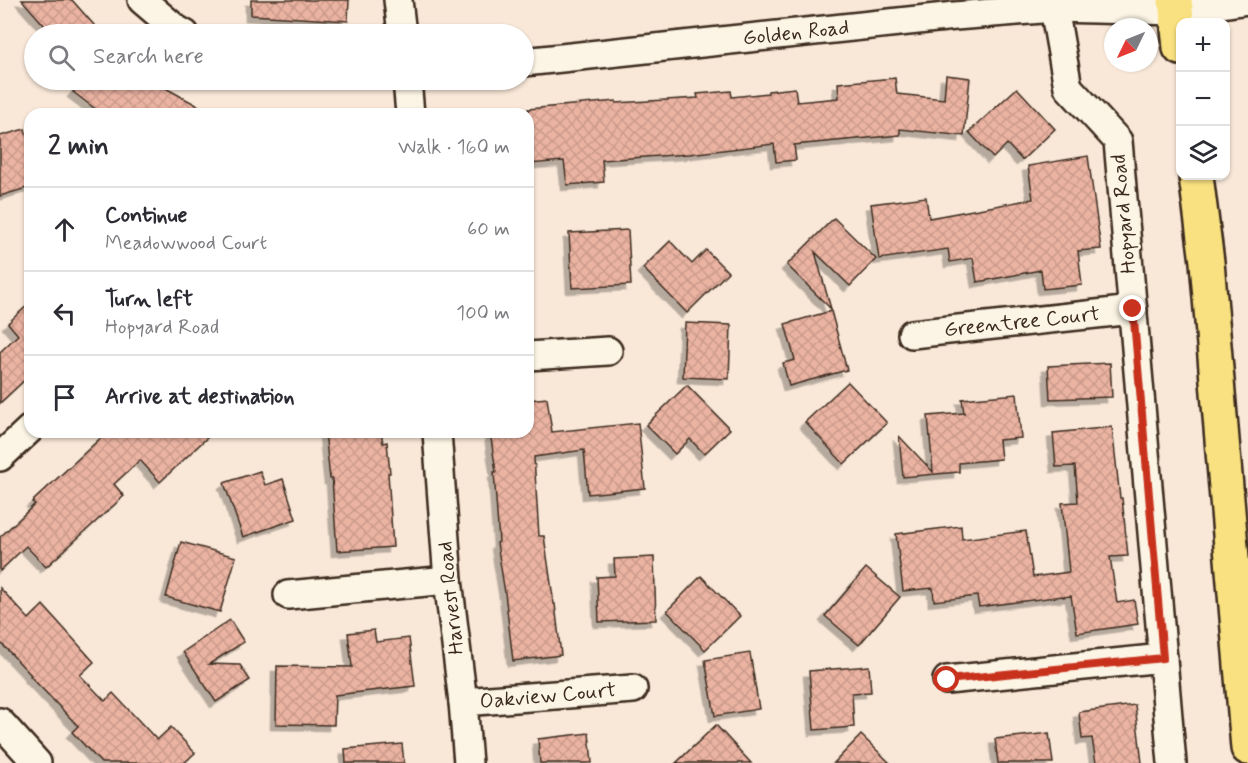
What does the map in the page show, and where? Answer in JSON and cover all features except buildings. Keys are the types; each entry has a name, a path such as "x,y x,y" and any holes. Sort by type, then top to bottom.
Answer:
{"main road":[{"path":"1196,180 1208,274 1248,748"}],"street":[{"path":"142,0 170,24"},
{"path":"398,0 401,24"},
{"name":"Golden Road","path":"534,61 955,16 1054,8 1175,6 1248,0"},
{"name":"Hopyard Road","path":"1054,8 1068,87 1118,141 1172,763"},
{"path":"408,90 409,108"},
{"name":"Greentree Court","path":"912,334 1133,309"},
{"path":"534,356 608,351"},
{"path":"0,456 24,434"},
{"name":"Harvest Road","path":"437,438 448,580 468,763"},
{"path":"288,595 448,580"},
{"path":"947,680 1163,658"},
{"name":"Oakview Court","path":"463,702 633,689"},
{"path":"0,722 37,763"}],"route":[{"path":"947,680 1163,658 1133,309"}]}
